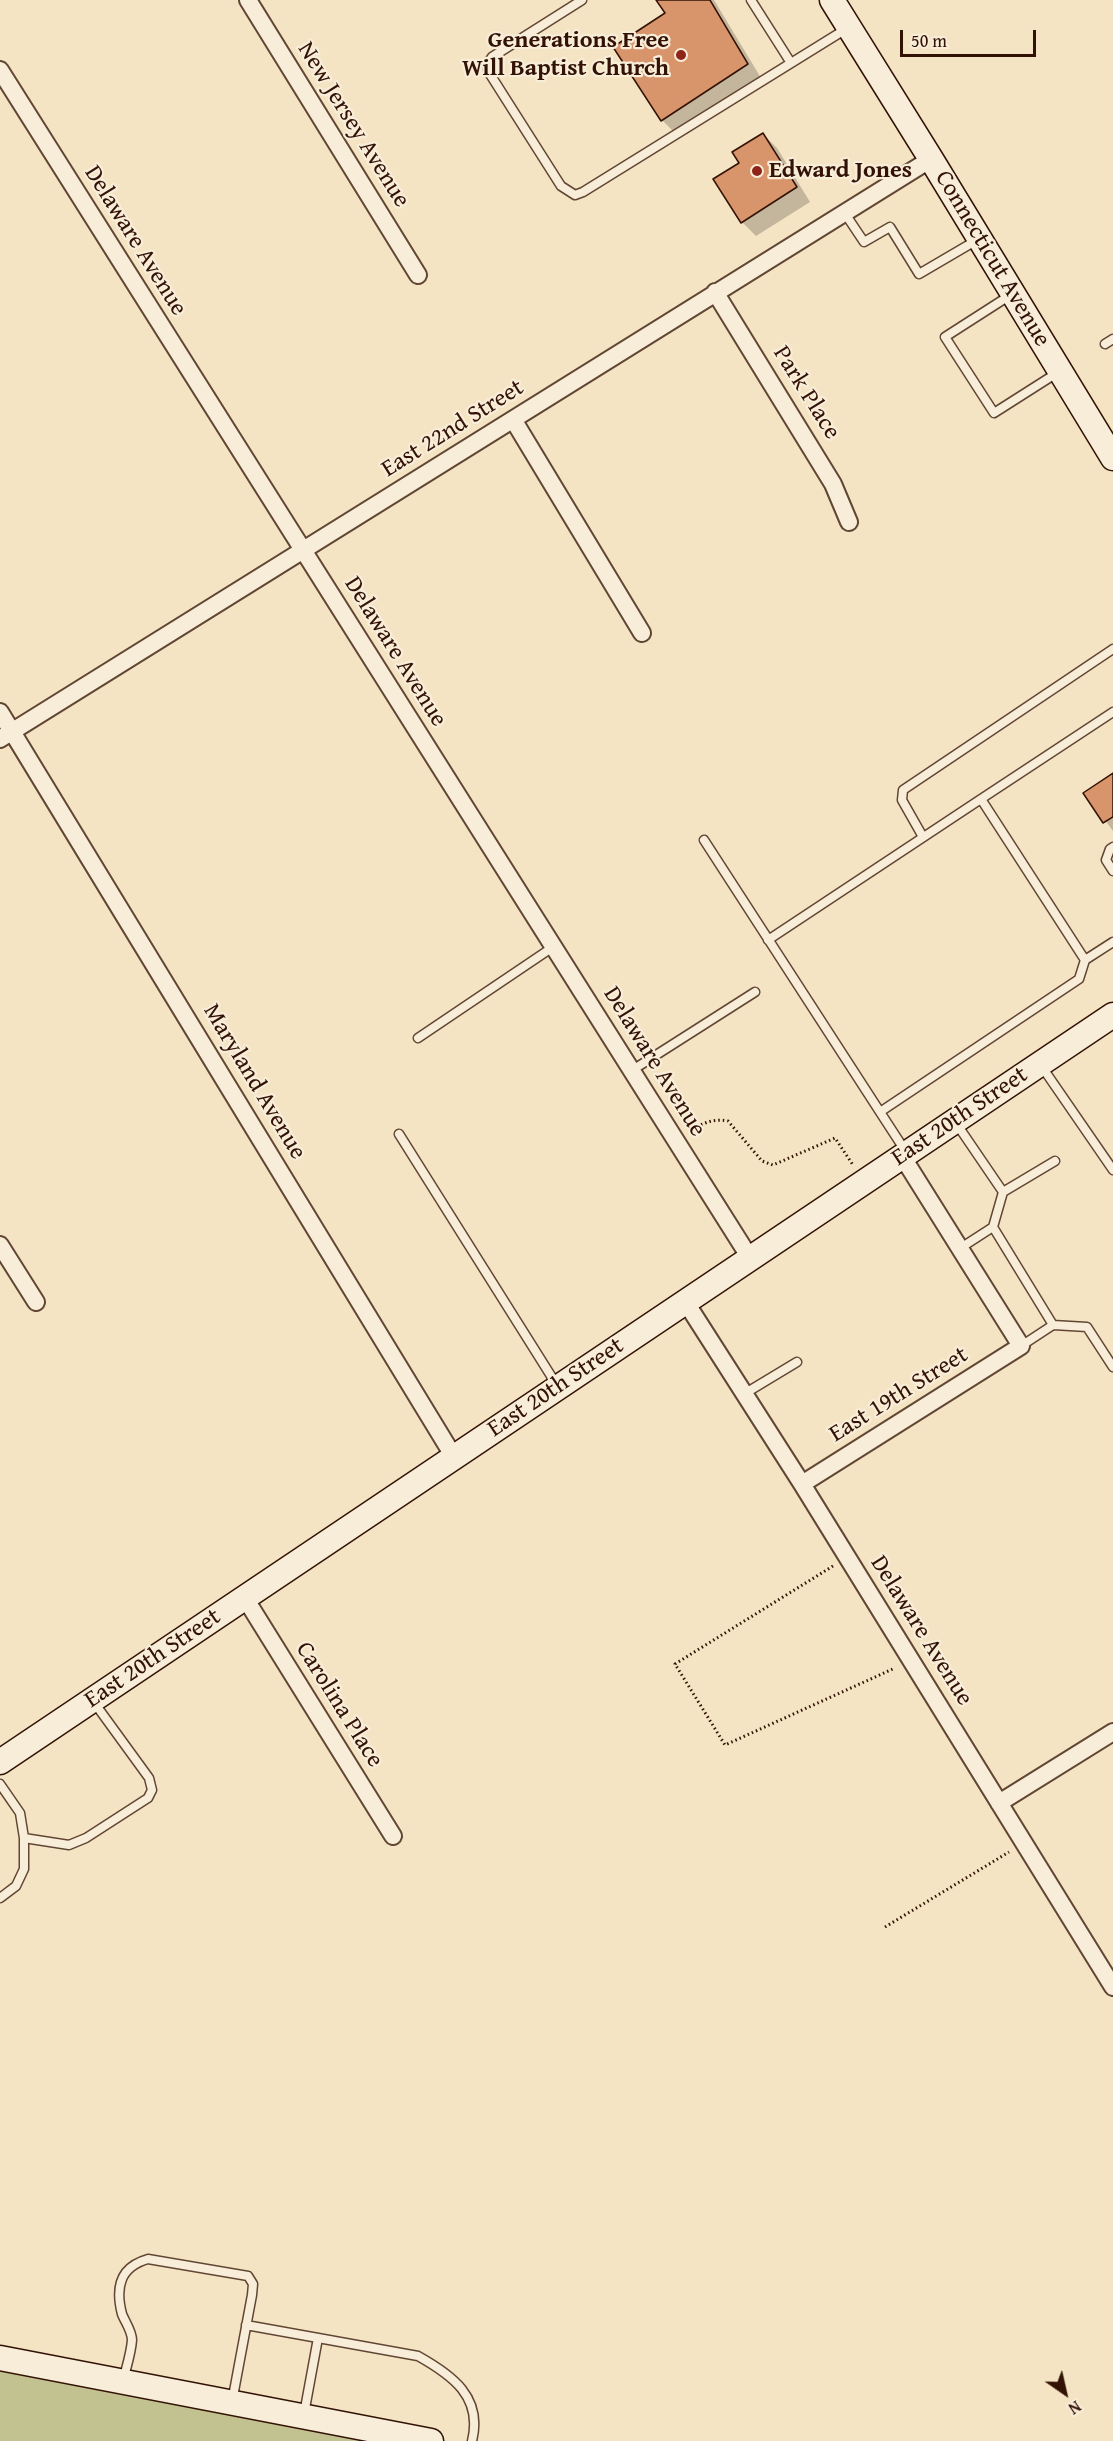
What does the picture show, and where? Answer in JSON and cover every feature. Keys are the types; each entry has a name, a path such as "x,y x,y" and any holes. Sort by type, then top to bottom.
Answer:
{"main road":[{"name":"Connecticut Avenue","path":"832,0 980,238 1113,459"},
{"name":"East 20th Street","path":"0,1762 1113,1015"},
{"path":"0,2358 431,2441"}],"street":[{"name":"New Jersey Avenue","path":"248,0 418,275"},
{"name":"Delaware Avenue","path":"0,70 750,1258"},
{"name":"East 22nd Street","path":"6,736 931,159"},
{"name":"Park Place","path":"716,292 833,484 849,522"},
{"path":"514,421 642,633"},
{"name":"Maryland Avenue","path":"0,712 6,736 454,1457"},
{"path":"904,1154 959,1249 1021,1346"},
{"path":"0,1245 36,1302"},
{"name":"Delaware Avenue","path":"685,1301 802,1484 1113,1987"},
{"name":"East 19th Street","path":"802,1484 1021,1346"},
{"name":"Carolina Place","path":"245,1598 393,1836"},
{"path":"999,1803 1113,1732"}],"lane":[{"path":"582,0 492,57 487,64 488,71 561,186 575,195 849,27"},
{"path":"751,0 791,63"},
{"path":"844,212 864,242 890,227 919,274 980,238"},
{"path":"1013,293 945,337 994,413 1060,371"},
{"path":"923,837 902,800 903,790 1113,649"},
{"path":"768,940 1113,712"},
{"path":"981,799 1085,960"},
{"path":"704,840 880,1112 904,1154"},
{"path":"1113,847 1106,860 1113,871"},
{"path":"880,1112 1079,979 1085,960 1113,942"},
{"path":"418,1038 553,947"},
{"path":"631,1071 755,992"},
{"path":"1040,1064 1113,1170"},
{"path":"954,1121 1003,1192"},
{"path":"399,1134 558,1387"},
{"path":"959,1249 993,1227 1003,1192 1054,1161"},
{"path":"993,1227 1053,1325"},
{"path":"1021,1346 1053,1325 1087,1327 1113,1366"},
{"path":"744,1394 797,1362"},
{"path":"24,1838 69,1845 86,1838 148,1798 152,1790 149,1778 93,1700"},
{"path":"0,1784 20,1813 24,1838 24,1869 16,1886 0,1898"},
{"path":"123,2382 132,2338 122,2313 118,2293 123,2274 135,2263 148,2259 248,2276 253,2284 231,2403"},
{"path":"246,2325 418,2356 441,2369 461,2387 474,2409 475,2430 472,2441"},
{"path":"303,2416 318,2338"}],"path":[{"path":"675,1140 703,1123 718,1119 728,1120 762,1161 773,1165 835,1138 864,1181"},
{"path":"847,1557 675,1664 725,1744 911,1661"},
{"path":"885,1927 1024,1843"}],"green space":[{"path":"0,2366 379,2441 0,2441"}],"building":[{"name":"Generations Free Will Baptist Church","path":"656,0 710,0 748,64 661,121 613,47 665,13"},
{"name":"Edward Jones","path":"763,133 797,187 741,223 713,179 739,163 732,152"},
{"path":"1113,773 1113,817 1103,823 1083,793"}],"place":[{"name":"Generations Free Will Baptist Church","path":"681,55"},
{"name":"Edward Jones","path":"757,171"}]}
